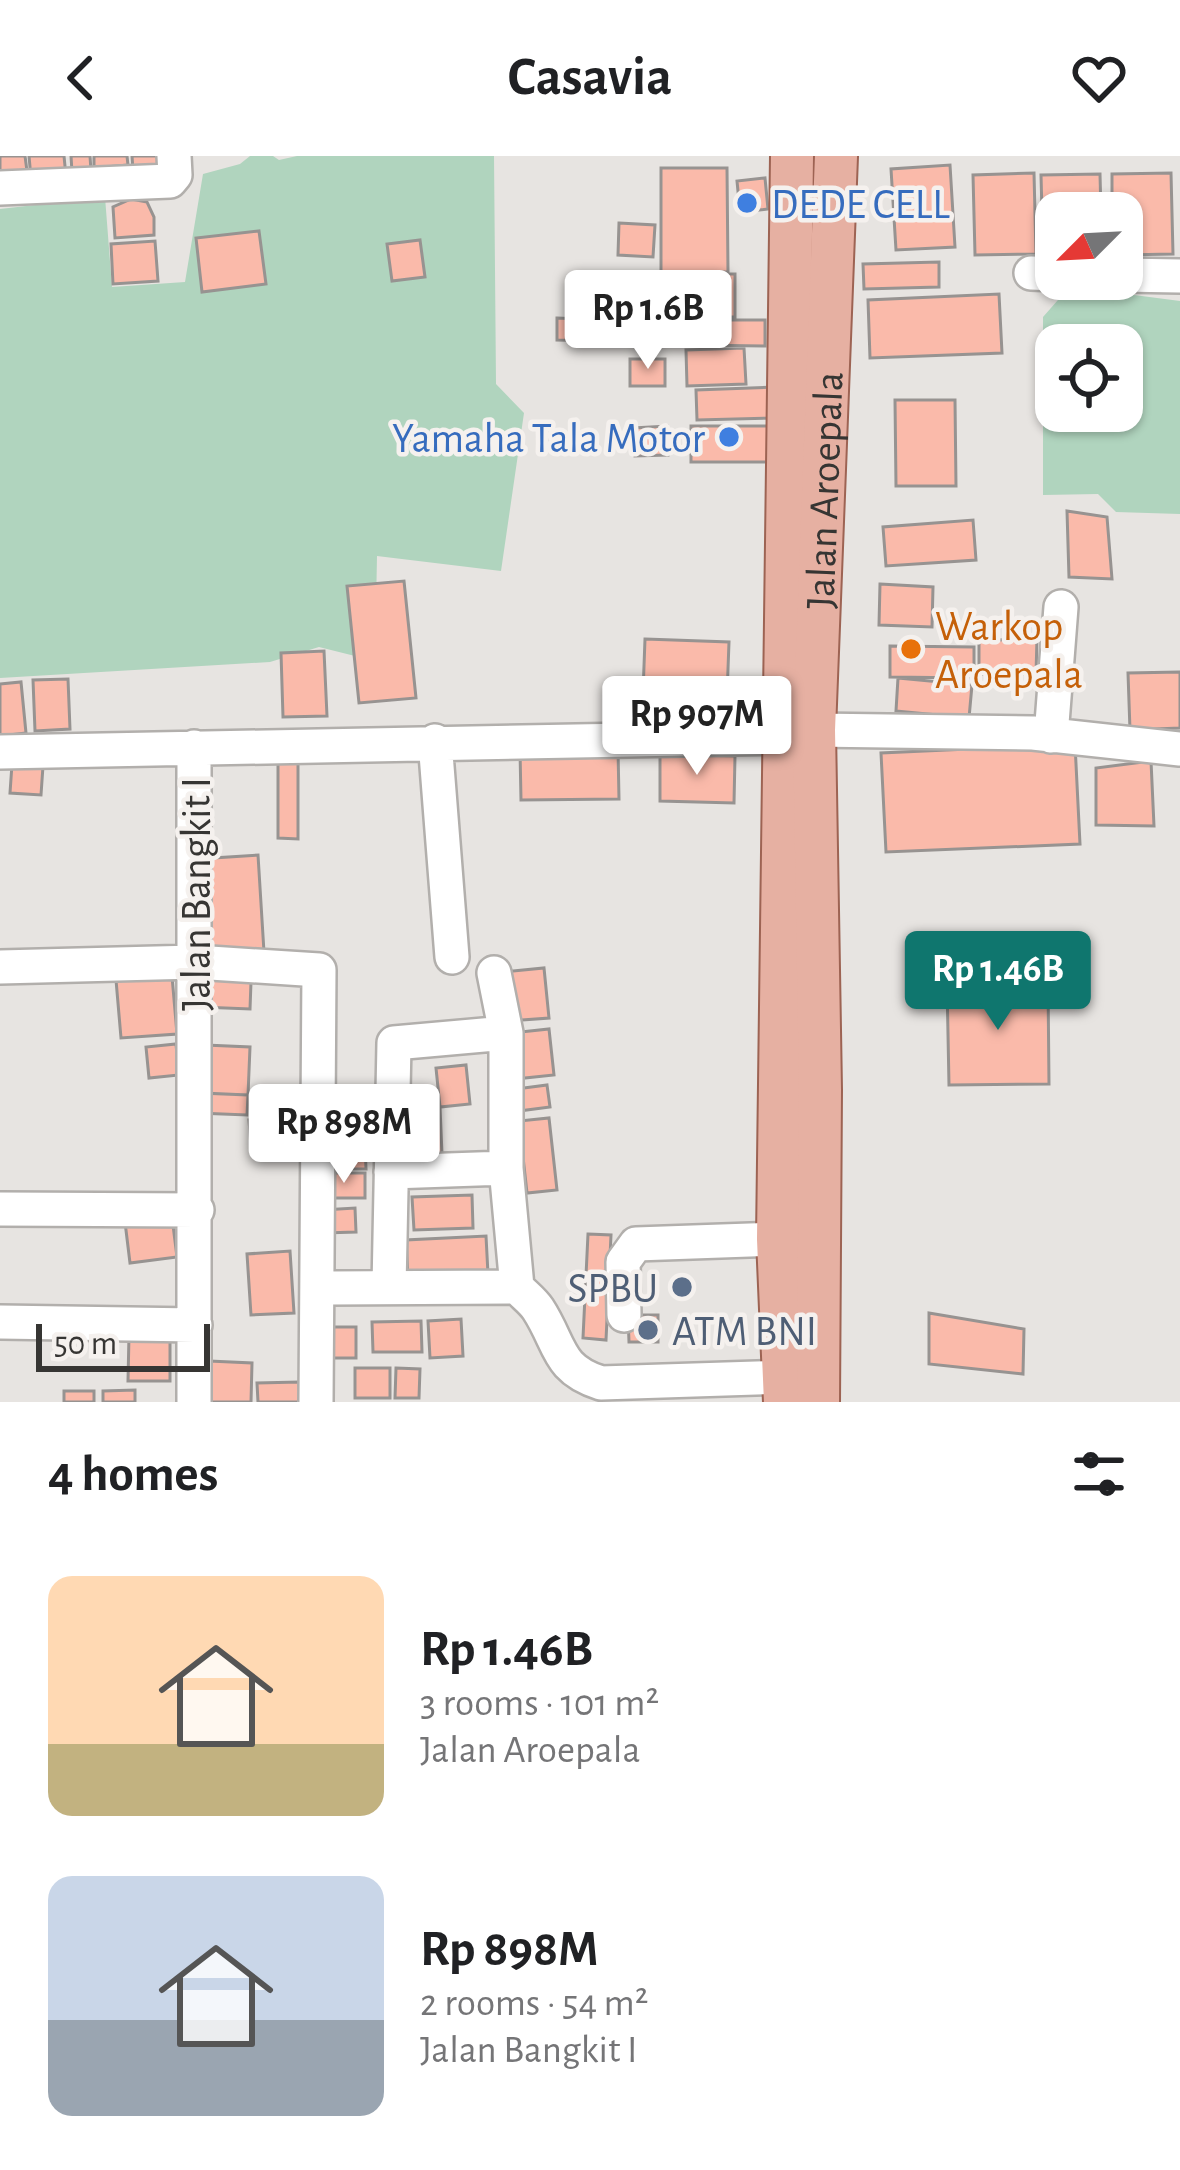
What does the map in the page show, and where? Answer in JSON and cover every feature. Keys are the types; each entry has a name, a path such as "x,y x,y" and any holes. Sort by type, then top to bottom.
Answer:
{"main road":[{"name":"Jalan Aroepala","path":"792,156 801,1089 796,1394"},
{"name":"Jalan Aroepala","path":"799,733 836,156"},
{"name":"Jalan Aroepala","path":"796,1394 778,1239 801,1089"}],"street":[{"path":"0,188 170,181 175,176 174,156"},
{"path":"1143,275 1180,276"},
{"path":"1051,736 1061,607"},
{"path":"0,752 799,733 1051,736 1180,749"},
{"path":"435,741 452,957"},
{"name":"Jalan Bangkit I","path":"194,746 194,1402"},
{"path":"0,967 195,962 319,970 316,1402"},
{"path":"494,973 506,1033 506,1168 518,1287 536,1306 565,1364 579,1376 601,1383 796,1394"},
{"path":"389,1287 394,1042 506,1033"},
{"path":"391,1172 506,1168"},
{"path":"0,1208 197,1210"},
{"path":"624,1316 623,1262 635,1244 778,1239"},
{"path":"329,1288 518,1287"},
{"path":"0,1322 195,1325"}],"green space":[{"path":"250,156 279,160 297,156 494,156 496,384 524,413 501,571 377,556 375,661 319,647 270,662 0,678 0,209 105,197 112,287 185,282 203,174 240,164"},
{"path":"1143,296 1180,301 1180,514 1116,512 1098,494 1043,495 1043,432 1143,432 1143,324 1043,324 1043,317 1058,300 1143,300"}],"building":[{"path":"0,156 25,156 27,171 0,173"},
{"path":"29,156 64,156 66,176 31,178"},
{"path":"71,156 90,156 91,171 72,172"},
{"path":"94,156 127,156 128,165 94,168"},
{"path":"132,156 163,156 163,169 133,170"},
{"path":"950,165 955,247 896,250 891,169"},
{"path":"661,168 727,168 728,272 661,272"},
{"path":"1034,173 1035,254 975,255 973,175"},
{"path":"1171,173 1173,254 1143,255 1143,192 1112,192 1112,174"},
{"path":"1100,174 1100,192 1041,192 1041,175"},
{"path":"765,178 768,209 740,212 737,181"},
{"path":"131,199 147,202 154,217 154,235 115,238 113,207"},
{"path":"619,223 655,225 653,257 618,255"},
{"path":"259,231 266,284 202,292 196,238"},
{"path":"420,240 425,277 392,281 387,244"},
{"path":"155,241 158,281 113,284 111,244"},
{"path":"939,262 939,287 864,289 863,264"},
{"path":"675,274 735,274 735,317 675,317"},
{"path":"999,294 1002,353 870,358 868,300"},
{"path":"557,318 601,320 600,341 557,340"},
{"path":"692,320 765,320 765,346 692,345"},
{"path":"744,348 746,384 687,386 686,350"},
{"path":"630,359 665,359 665,386 630,386"},
{"path":"776,387 776,418 697,420 696,390"},
{"path":"895,400 955,400 956,486 896,486"},
{"path":"667,426 668,455 635,456 634,428"},
{"path":"691,426 775,426 776,462 691,462"},
{"path":"1067,511 1107,517 1112,579 1069,577"},
{"path":"973,520 976,560 886,566 883,527"},
{"path":"404,581 416,698 359,703 347,586"},
{"path":"880,584 933,587 932,627 879,625"},
{"path":"1037,638 1036,674 979,674 979,641"},
{"path":"645,639 729,642 726,723 642,720"},
{"path":"890,646 974,647 974,678 890,677"},
{"path":"324,651 327,716 283,717 281,653"},
{"path":"1180,672 1180,728 1130,730 1128,673"},
{"path":"898,678 972,685 969,718 896,711"},
{"path":"68,679 70,729 35,731 33,680"},
{"path":"21,682 26,733 0,736 0,684"},
{"path":"1075,744 1080,844 886,852 881,753"},
{"path":"618,749 619,799 521,800 520,750"},
{"path":"660,754 735,756 734,803 660,801"},
{"path":"278,755 298,756 298,839 278,838"},
{"path":"1151,761 1154,826 1096,825 1096,768"},
{"path":"12,764 43,766 41,795 10,793"},
{"path":"258,855 264,952 205,956 198,859"},
{"path":"544,968 549,1018 508,1021 504,972"},
{"path":"172,976 177,1034 121,1038 116,980"},
{"path":"203,979 251,982 250,1009 201,1007"},
{"path":"1048,982 1049,1084 949,1085 947,983"},
{"path":"549,1029 554,1075 515,1079 511,1033"},
{"path":"176,1044 179,1075 149,1078 146,1047"},
{"path":"205,1045 250,1047 248,1095 203,1093"},
{"path":"466,1065 470,1104 440,1107 436,1068"},
{"path":"547,1085 550,1107 519,1111 516,1089"},
{"path":"199,1093 248,1095 247,1115 198,1113"},
{"path":"440,1107 442,1154 401,1156 399,1108"},
{"path":"296,1117 298,1144 251,1147 249,1120"},
{"path":"549,1118 557,1190 527,1193 519,1121"},
{"path":"323,1145 365,1145 366,1169 323,1169"},
{"path":"323,1173 365,1173 365,1198 323,1198"},
{"path":"472,1195 473,1228 414,1230 412,1197"},
{"path":"355,1208 356,1232 324,1233 323,1210"},
{"path":"172,1217 177,1257 130,1263 125,1222"},
{"path":"588,1234 611,1235 606,1340 583,1338"},
{"path":"486,1236 488,1274 408,1278 406,1240"},
{"path":"290,1251 294,1313 251,1315 247,1254"},
{"path":"929,1313 1024,1329 1023,1374 929,1364"},
{"path":"628,1315 658,1315 658,1342 629,1342"},
{"path":"461,1319 463,1356 430,1358 428,1321"},
{"path":"421,1321 422,1352 373,1352 372,1322"},
{"path":"320,1327 356,1327 356,1358 320,1358"},
{"path":"129,1335 170,1335 170,1381 128,1381"},
{"path":"209,1361 252,1363 251,1402 197,1402"},
{"path":"355,1368 390,1368 390,1398 355,1398"},
{"path":"396,1368 420,1369 419,1398 395,1398"},
{"path":"299,1382 300,1402 258,1402 257,1383"},
{"path":"135,1390 135,1402 103,1402 103,1391"},
{"path":"64,1391 94,1391 94,1402 64,1402"}],"place":[{"name":"DEDE CELL","path":"747,203"},
{"name":"Yamaha Tala Motor","path":"729,437"},
{"name":"Warkop Aroepala","path":"911,649"},
{"name":"SPBU","path":"682,1287"},
{"name":"ATM BNI","path":"648,1330"}]}
